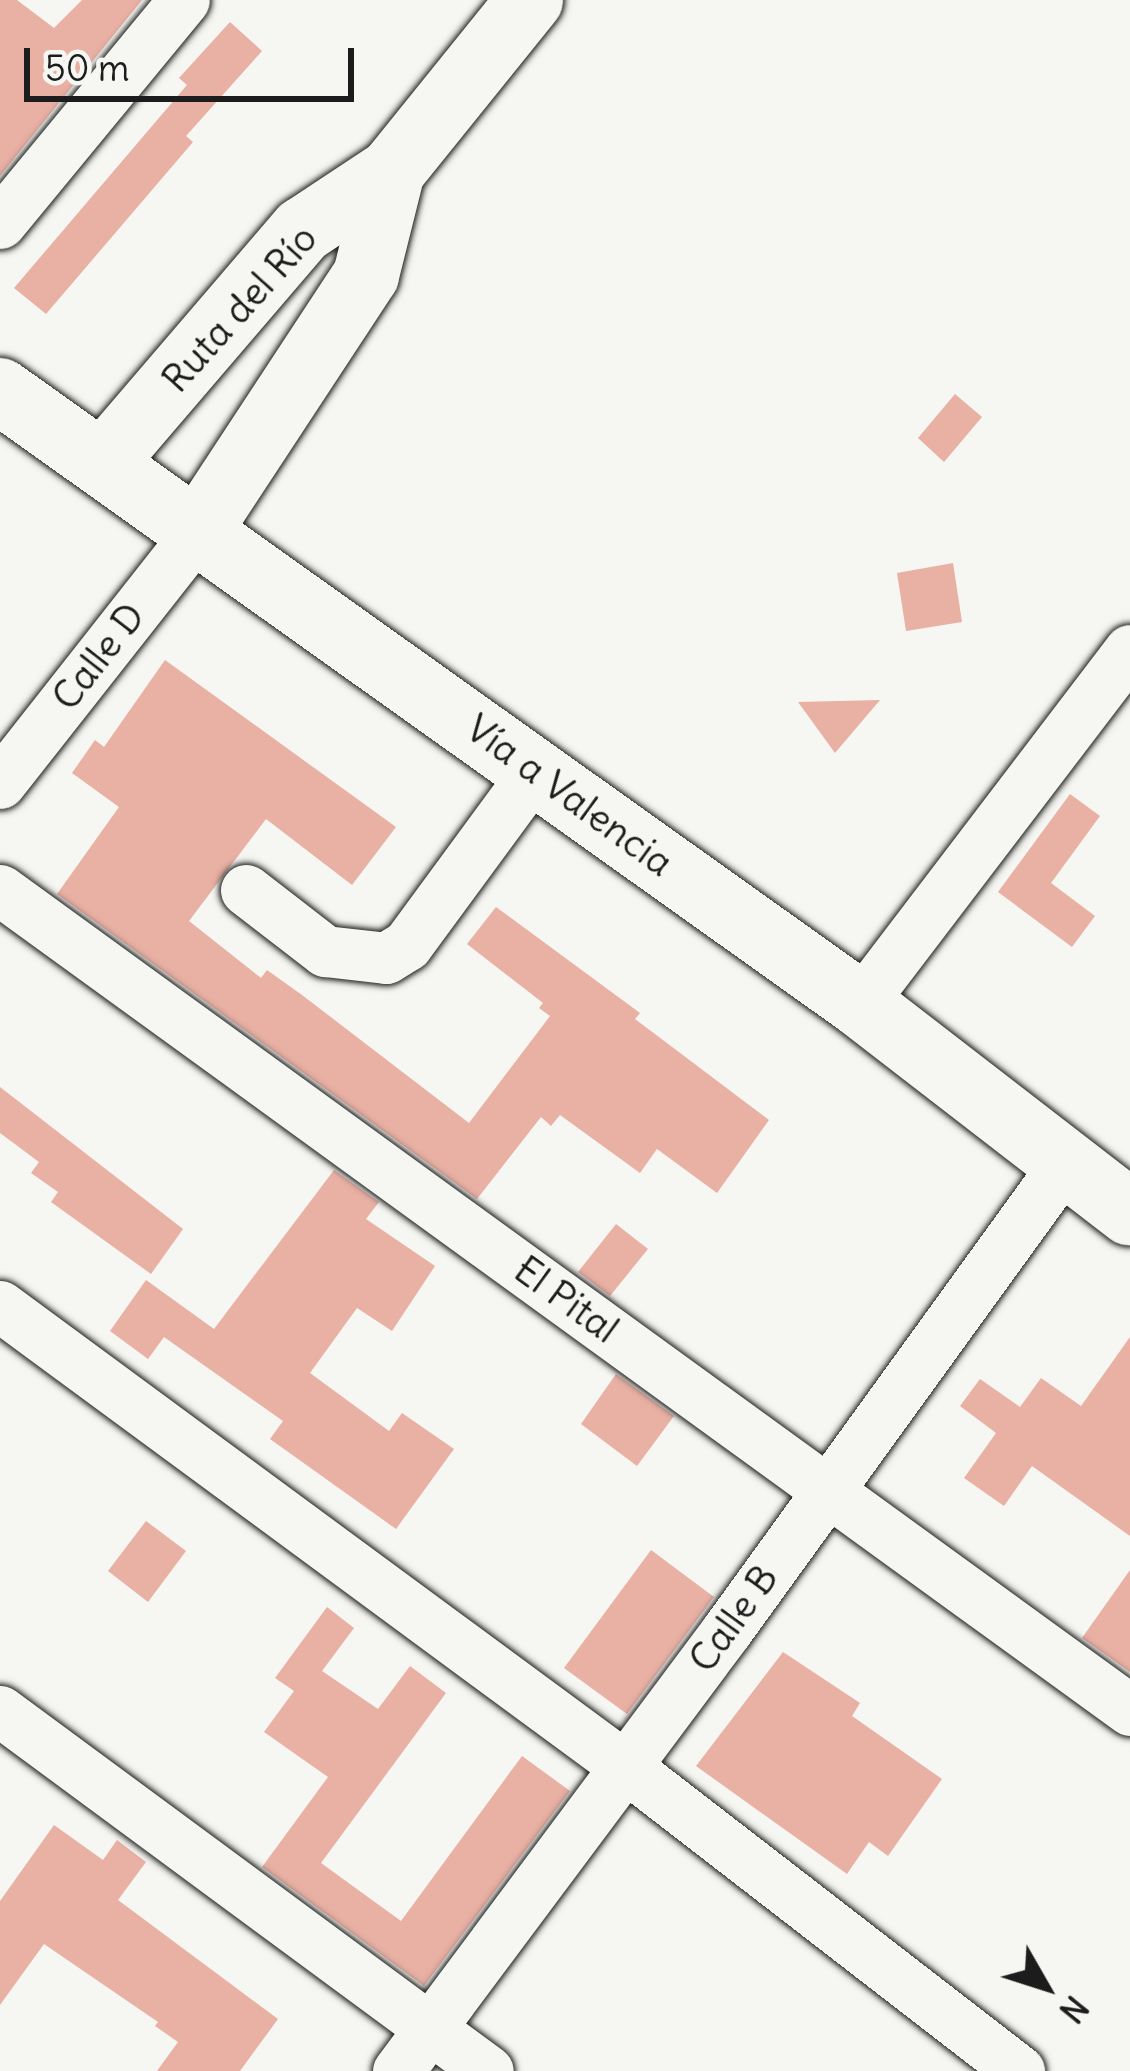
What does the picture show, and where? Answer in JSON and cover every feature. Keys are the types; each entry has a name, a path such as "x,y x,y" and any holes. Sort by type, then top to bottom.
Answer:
{"main road":[{"name":"Ruta del Río","path":"103,463 303,230 392,171 530,0"},
{"name":"Ruta del Río","path":"198,530 366,275 392,171"},
{"name":"Vía a Valencia","path":"0,391 860,1004 1130,1213"}],"street":[{"path":"0,223 184,0"},
{"name":"Calle D","path":"0,783 198,530"},
{"path":"860,1004 1130,650"},
{"path":"246,890 325,951 386,958 407,945 535,771"},
{"name":"El Pital","path":"0,890 1130,1710"},
{"name":"Calle B","path":"398,2071 626,1767 1065,1163"},
{"path":"0,1306 626,1767 1019,2071"},
{"path":"0,1711 488,2071"}],"building":[{"path":"0,0 17,0 54,28 82,0 142,0 0,176"},
{"path":"230,22 262,51 186,136 193,142 46,314 14,288 187,85 179,78"},
{"path":"955,394 982,417 944,462 918,438"},
{"path":"953,563 962,622 906,631 897,573"},
{"path":"165,660 396,827 352,885 266,819 189,921 261,978 267,970 302,995 469,1123 550,1016 539,1008 543,1003 467,944 496,907 640,1013 635,1019 769,1120 717,1193 657,1149 640,1173 560,1115 551,1126 541,1117 477,1199 57,894 119,807 72,773 95,740 104,747"},
{"path":"880,700 835,753 798,702"},
{"path":"1070,794 1100,816 1051,883 1095,916 1072,947 998,892"},
{"path":"0,1087 183,1229 151,1274 51,1202 58,1192 31,1173 39,1162 0,1133"},
{"path":"334,1170 379,1202 366,1219 435,1266 392,1331 357,1308 310,1373 389,1431 402,1413 454,1449 396,1529 270,1439 283,1421 164,1337 148,1359 110,1331 146,1280 214,1329"},
{"path":"616,1224 648,1249 610,1296 578,1272"},
{"path":"1130,1337 1130,1536 1032,1466 1004,1506 964,1478 996,1433 960,1406 980,1379 1020,1407 1041,1378 1081,1406"},
{"path":"616,1374 674,1416 637,1466 581,1424"},
{"path":"146,1521 186,1551 148,1602 108,1571"},
{"path":"651,1550 714,1597 627,1714 564,1668"},
{"path":"1130,1570 1130,1672 1082,1638"},
{"path":"327,1607 354,1628 322,1671 378,1709 410,1666 446,1693 321,1863 401,1921 522,1756 570,1791 424,1986 262,1867 328,1777 264,1732 294,1691 275,1678"},
{"path":"783,1652 860,1703 852,1716 942,1779 888,1856 869,1842 847,1874 696,1766"},
{"path":"54,1825 103,1860 117,1840 146,1862 118,1900 278,2019 240,2071 157,2071 178,2042 155,2026 158,2022 44,1944 0,2005 0,1901"}]}
